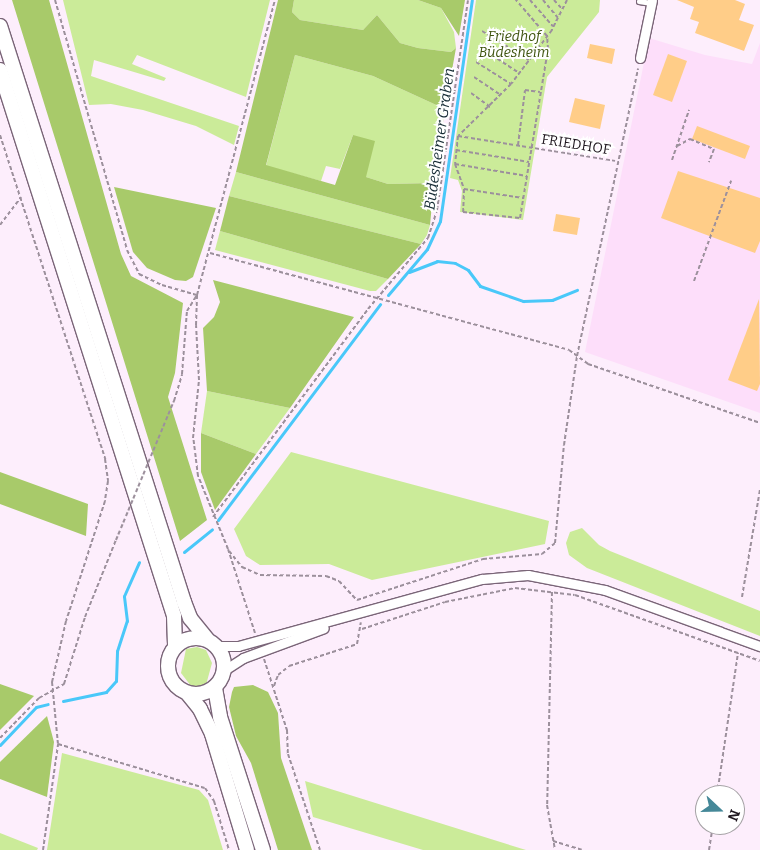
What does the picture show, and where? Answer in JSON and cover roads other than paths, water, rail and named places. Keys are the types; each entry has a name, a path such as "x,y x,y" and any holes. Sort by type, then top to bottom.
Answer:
{"main road":[{"path":"0,26 184,602 190,618 222,656 223,671 215,688 220,717 263,850"},
{"path":"0,70 174,616 175,647 168,670 174,685 188,694 209,726 247,850"},
{"path":"175,647 187,639 212,643"},
{"path":"188,694 199,694 215,688"}],"street":[{"path":"640,58 651,1"},
{"path":"212,643 233,647 482,579 528,575 605,590 760,646"},
{"path":"223,671 262,652 359,614"}],"lane":[{"path":"639,1 651,1"}],"waterway":[{"name":"Büdesheimer Graben","path":"388,295 427,249 440,221 472,0"},
{"path":"409,272 437,261 455,263 468,270 480,286 523,301 552,300 577,290"},
{"name":"Büdesheimer Graben","path":"218,520 380,304"},
{"name":"Büdesheimer Graben","path":"184,552 212,529"},
{"name":"Büdesheimer Graben","path":"63,701 106,692 116,681 117,651 127,621 124,596 139,562"},
{"name":"Büdesheimer Graben","path":"0,745 36,707 48,704"}],"park label":[{"name":"Friedhof Büdesheim","path":"514,46"}]}
